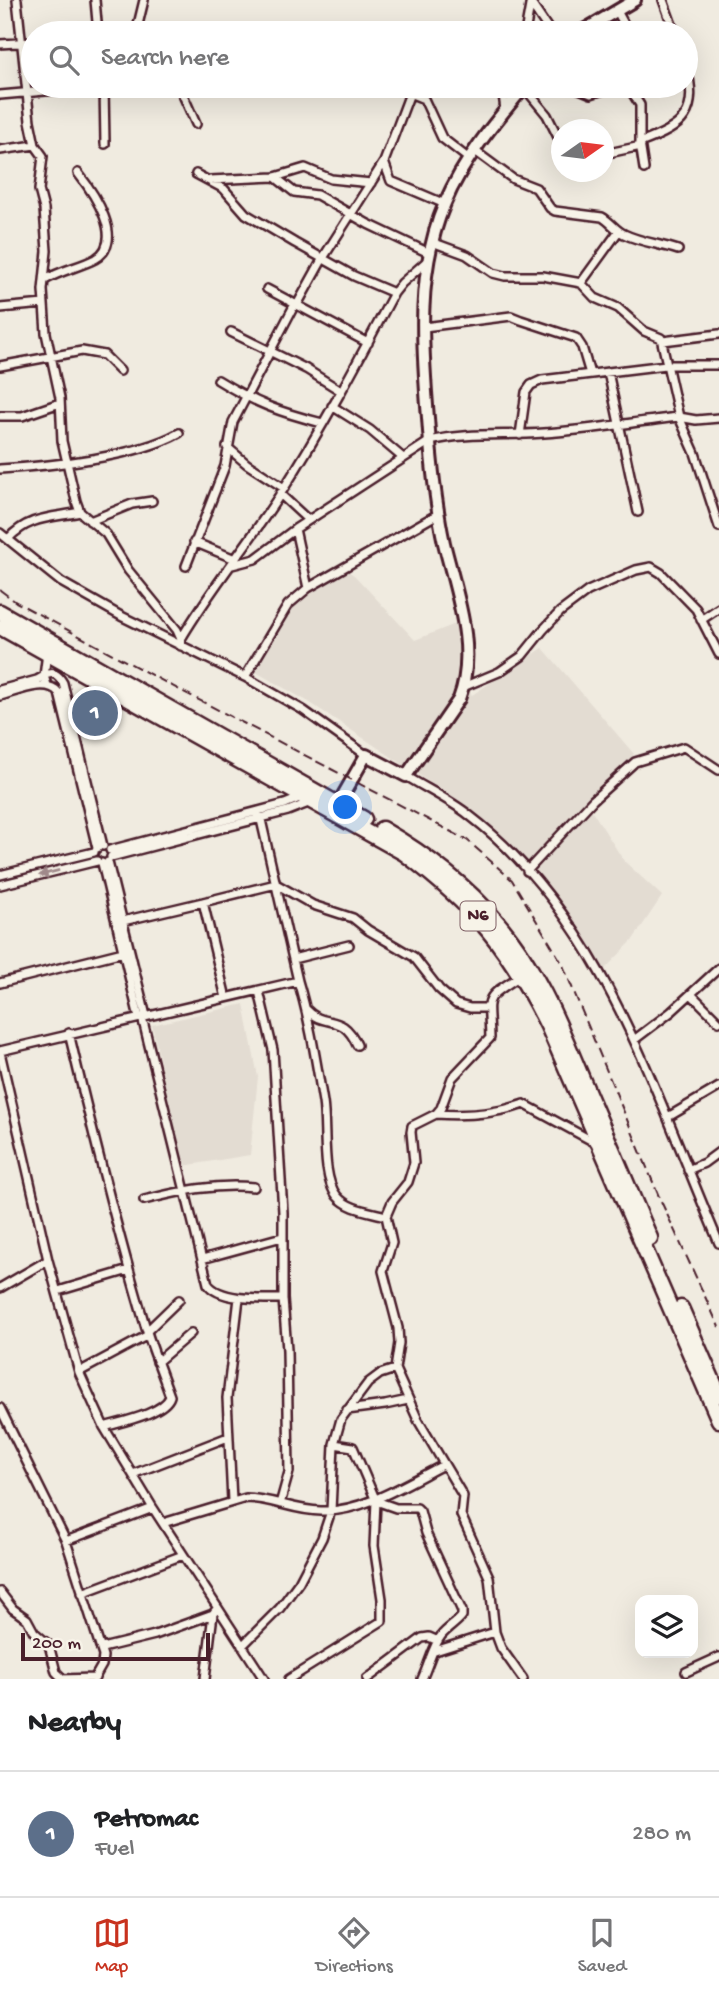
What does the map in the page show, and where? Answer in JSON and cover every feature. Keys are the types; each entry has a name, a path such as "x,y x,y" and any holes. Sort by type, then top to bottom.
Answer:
{"highway":[{"name":"N6","path":"0,612 335,808 404,853 454,892 474,912 501,944 548,1026 719,1420"},
{"name":"N6","path":"0,627 307,799 335,808 402,840 438,865 477,900 499,924 525,962 560,1025 719,1395"}],"street":[{"path":"17,0 21,34"},
{"path":"94,0 97,21"},
{"path":"139,21 144,0"},
{"path":"600,21 635,0"},
{"path":"663,0 671,21"},
{"path":"527,21 531,1"},
{"path":"531,1 544,21"},
{"path":"617,11 622,21"},
{"path":"0,44 21,43"},
{"path":"0,95 21,94"},
{"path":"28,98 35,145 43,156 39,190 44,209 47,251 44,304 50,356 60,404 62,441 80,512 109,538 128,570 177,629 181,642"},
{"path":"103,98 105,144"},
{"path":"184,98 196,124"},
{"path":"186,566 221,477 233,422 270,349 350,213 384,162 408,98"},
{"path":"418,98 427,103 442,138 513,179 536,188 555,211 602,217 618,232 628,237 678,250"},
{"path":"504,98 505,110"},
{"path":"406,776 459,699 467,653 463,618 438,514 430,442 423,358 428,257 445,204 472,155 515,98"},
{"path":"534,98 551,123"},
{"path":"636,98 640,105 644,169"},
{"path":"614,152 641,145 667,132 685,117 690,108 689,98"},
{"path":"0,150 35,145"},
{"path":"384,162 391,181 445,204"},
{"path":"210,180 275,177 305,168 331,179 371,183"},
{"path":"44,280 61,270 98,257 108,243 107,226 89,187 78,173"},
{"path":"196,174 224,189 246,214 354,276 394,293"},
{"path":"275,177 294,192 317,195 428,257"},
{"path":"581,283 618,232"},
{"path":"432,242 467,255 493,273 505,276 543,276 581,283 595,298 618,308 644,331 661,338 679,417 695,453 719,527"},
{"path":"181,642 202,603 282,491 332,407 394,293 428,257"},
{"path":"267,289 368,343"},
{"path":"0,308 44,304"},
{"path":"424,327 518,317 576,338 582,347 590,374"},
{"path":"231,332 270,349 341,391"},
{"path":"663,341 719,334"},
{"path":"0,366 82,351 104,355 120,371"},
{"path":"520,435 526,392 531,385 542,380 666,365 719,365"},
{"path":"608,372 638,512"},
{"path":"218,380 275,411 322,423"},
{"path":"0,415 22,416 60,404"},
{"path":"332,407 370,430 403,458"},
{"path":"194,542 233,562 255,559 307,519 403,458 430,442 448,437 569,431 679,417 696,420 719,418"},
{"path":"0,469 41,467 155,445 179,433"},
{"path":"227,447 282,491 307,519"},
{"path":"90,521 132,504 152,501"},
{"path":"8,539 23,524 33,520 80,512"},
{"path":"244,677 288,605 308,588 438,514"},
{"path":"295,528 308,588"},
{"path":"0,533 61,582 121,616 181,642 303,710 366,755 468,814 509,849 581,941 603,978 668,1117 719,1243"},
{"path":"463,687 499,672 522,656 542,630 580,596 636,570 650,567 661,573 696,609 719,654"},
{"path":"701,620 719,608"},
{"path":"47,653 44,676 47,685"},
{"path":"0,696 47,685 60,687 71,680 77,670"},
{"path":"0,690 54,673 60,677 60,687 103,855 123,921 184,1190 210,1288 239,1298 283,1299"},
{"path":"527,871 593,800 635,762 684,747 719,770"},
{"path":"335,808 366,755"},
{"path":"0,885 103,855 260,815 307,799"},
{"path":"260,815 306,1008 323,1103 329,1175 334,1192 352,1208 386,1216"},
{"path":"0,875 103,855"},
{"path":"103,855 122,952 143,1017"},
{"path":"123,921 276,884 313,905 353,918 414,957 439,989 456,1004 470,1008 487,1008"},
{"path":"203,902 226,998"},
{"path":"293,959 349,945"},
{"path":"0,983 122,952"},
{"path":"634,1040 719,968"},
{"path":"521,975 492,995 487,1008 490,1038 452,1078 441,1108 436,1114 412,1126 414,1163 408,1182 392,1202 386,1216 392,1242 383,1271 398,1328 395,1369 443,1465 463,1496 463,1522 489,1577 495,1632 502,1648 523,1679"},
{"path":"264,1679 215,1611 104,1427 79,1373 48,1260 0,1052 298,981"},
{"path":"259,991 273,1051 280,1160 289,1472 280,1504"},
{"path":"691,994 719,1022"},
{"path":"306,1008 315,1017 348,1027 357,1045"},
{"path":"69,1034 96,1147 148,1333 170,1400 150,1412 104,1427"},
{"path":"668,1117 719,1087"},
{"path":"436,1114 479,1114 524,1104 598,1144"},
{"path":"688,1170 719,1152"},
{"path":"144,1200 184,1190 224,1185 254,1187"},
{"path":"202,1259 282,1237"},
{"path":"0,1289 48,1260"},
{"path":"58,1292 130,1270"},
{"path":"232,1501 227,1398 239,1298"},
{"path":"79,1373 148,1333 179,1300"},
{"path":"157,1362 191,1333"},
{"path":"242,1646 280,1608 299,1582 322,1538 331,1511 334,1444 338,1425 368,1382 395,1369"},
{"path":"347,1410 374,1408 408,1399"},
{"path":"0,1408 66,1541 102,1648 103,1656 97,1677 62,1679 56,1672 49,1644 34,1632 27,1619 13,1609 0,1592"},
{"path":"133,1474 228,1437"},
{"path":"289,1679 382,1621 382,1599 374,1546 375,1500 353,1447 334,1444"},
{"path":"163,1523 232,1501 258,1498 319,1512 331,1511 375,1500 443,1465"},
{"path":"375,1500 397,1508 417,1508 420,1511 426,1533 461,1611 459,1621 438,1641 422,1679"},
{"path":"66,1541 153,1508"},
{"path":"82,1593 183,1555"},
{"path":"102,1648 155,1635 215,1611"},
{"path":"205,1679 215,1611"},
{"path":"435,1651 495,1632"},
{"path":"367,1679 422,1638 429,1637 438,1641"},
{"path":"685,1672 719,1657"}],"shaded area":[{"path":"346,570 354,575 415,640 463,621 463,687 472,695 543,648 634,754 587,803 624,861 662,896 632,941 603,971 531,867 476,813 309,702 254,671 285,613 305,592"},
{"path":"244,1004 258,1077 250,1155 183,1166 152,1025"}],"railway":[{"path":"0,590 16,602 155,677 467,840 512,880 562,963 660,1199 719,1327"}],"place":[{"name":"Petromac","path":"95,713"}]}
